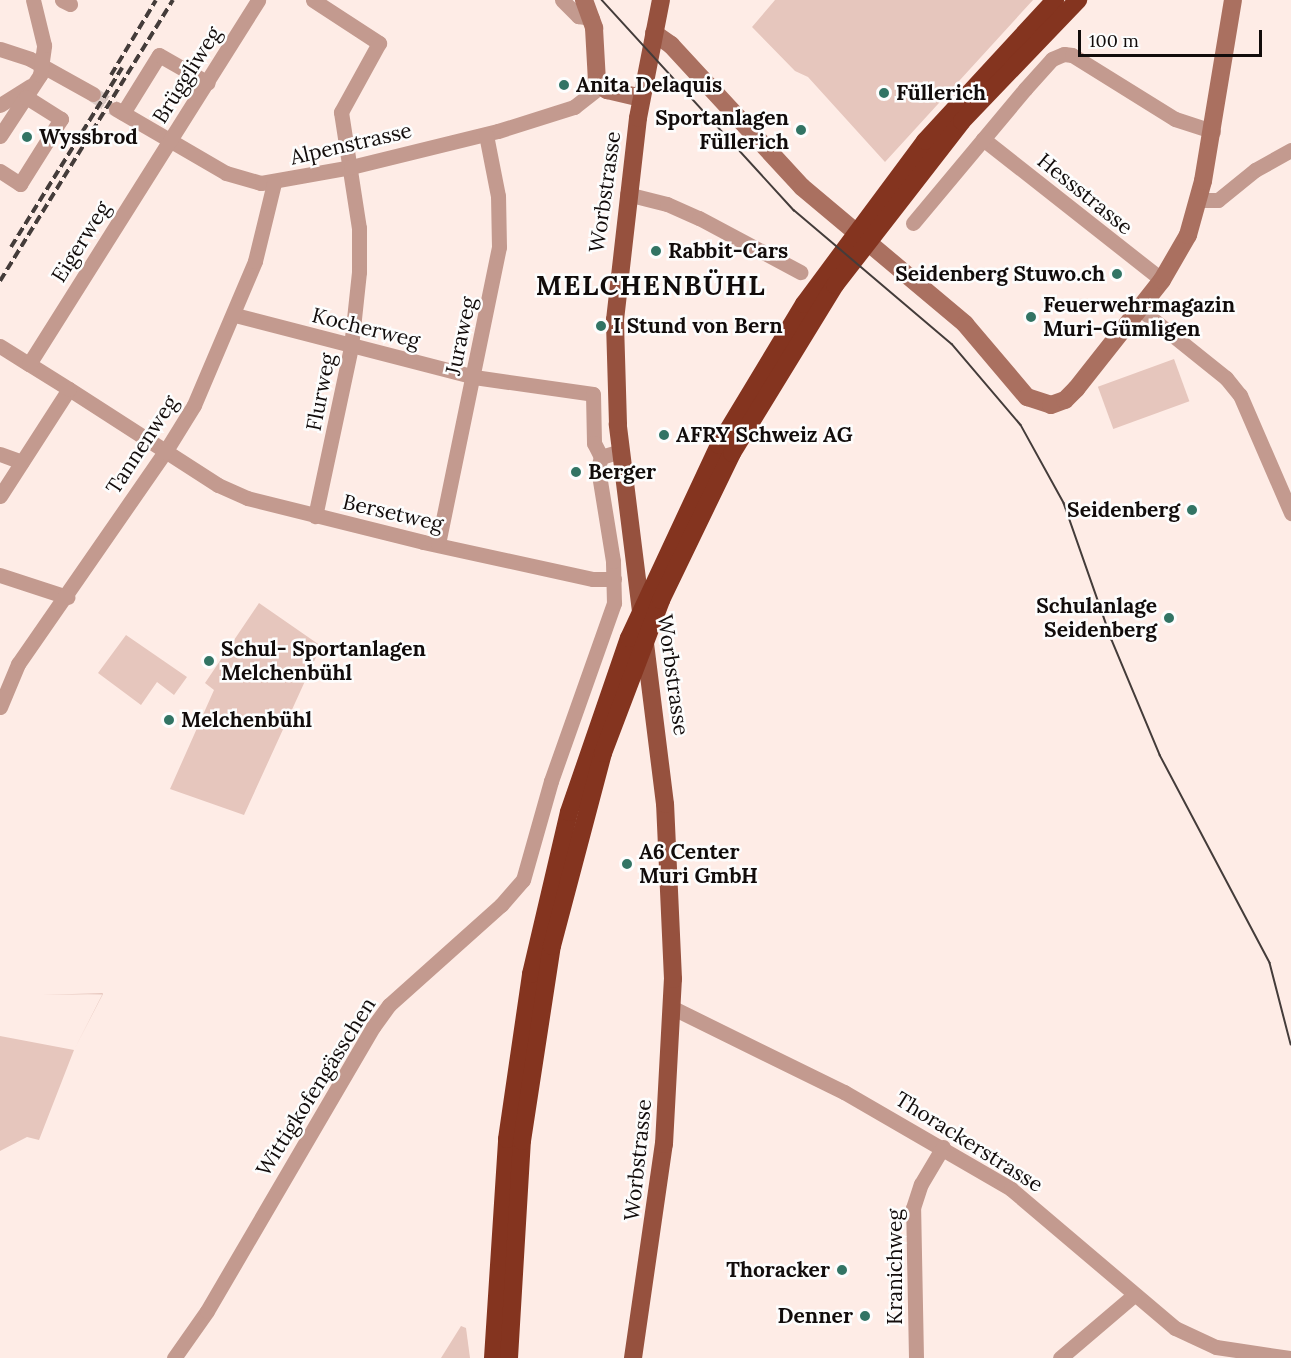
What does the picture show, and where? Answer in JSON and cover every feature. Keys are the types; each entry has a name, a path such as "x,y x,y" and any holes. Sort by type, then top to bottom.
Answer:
{"highway":[{"path":"493,1358 503,1172 531,974 569,812 629,638 654,579 719,445 868,225 951,110 1055,0"},
{"path":"868,225 968,114 1078,0"},
{"path":"509,1358 522,1140 546,977 584,816 634,667 657,610 783,351"}],"main road":[{"name":"Worbstrasse","path":"633,1358 664,1143 673,1008 663,777 615,394 615,320 627,194 641,98 661,0"}],"street":[{"path":"0,136 29,91 42,65 44,45 33,0"},
{"name":"Brüggliweg","path":"169,142 258,0"},
{"path":"313,0 379,43 341,112 351,167"},
{"path":"562,0 578,16 592,18"},
{"path":"584,0 592,18 594,76 601,86 641,98"},
{"path":"654,33 671,45 802,187 939,300 981,342 1022,392 1041,405 1057,404 1069,397 1162,280 1188,235 1213,131 1233,0"},
{"path":"0,50 42,65 93,94"},
{"path":"913,223 1052,58 1064,54 1072,55 1174,119 1213,131"},
{"name":"Alpenstrasse","path":"208,83 159,55 119,111 169,142 237,178 274,183 486,135 574,107 601,86"},
{"path":"0,105 29,91"},
{"path":"0,171 20,184 61,119 29,91"},
{"name":"Juraweg","path":"438,544 499,247 498,196 486,135"},
{"name":"Hessstrasse","path":"983,140 1162,280"},
{"name":"Eigerweg","path":"29,364 169,142"},
{"path":"1198,200 1214,202 1255,170 1291,150"},
{"name":"Flurweg","path":"315,516 351,347 360,253 351,167"},
{"name":"Tannenweg","path":"0,707 18,664 67,597 165,452 198,396 235,315 266,225 274,183"},
{"path":"627,194 668,204 800,272"},
{"path":"1140,309 1226,378 1240,395 1291,513"},
{"name":"Kocherweg","path":"235,315 351,347 474,376 593,394 594,443 601,457"},
{"path":"0,346 69,389 0,496"},
{"name":"Bersetweg","path":"69,389 232,493 315,516 593,579 615,579"},
{"path":"615,579 598,468 601,457 621,451"},
{"path":"0,454 22,462"},
{"path":"0,575 67,597"},
{"name":"Wittigkofengässchen","path":"174,1358 226,1278 373,1027 389,1005 501,905 524,880 551,781 614,603 615,579"},
{"name":"Thorackerstrasse","path":"673,1008 844,1092 943,1147 1030,1203 1175,1328 1216,1347 1290,1358"},
{"name":"Kranichweg","path":"916,1358 913,1208 921,1184 943,1147"},
{"path":"1060,1358 1134,1295"},
{"path":"1204,1358 1216,1347"}],"shaded area":[{"name":"Füllerich","path":"775,0 1033,0 885,162 808,77 795,71 752,27"},
{"path":"1174,359 1189,401 1113,429 1098,387"},
{"path":"259,603 321,646 244,815 170,789 214,690 205,683"},
{"path":"126,635 187,677 174,695 157,682 141,705 98,673"},
{"path":"103,993 102,994 42,995"},
{"path":"102,994 103,994 74,1050"},
{"path":"0,1036 74,1050 39,1140 27,1137 0,1151"},
{"path":"461,1326 466,1328 470,1358 441,1358"}],"tunnel":[{"path":"93,94 116,109"}],"tram line":[{"path":"602,0 794,210 952,344 1021,425 1064,503 1112,640 1160,755 1270,963 1291,1044"}],"railway":[{"path":"111,75 156,0"},
{"path":"0,281 173,0"},
{"path":"11,247 122,68"}],"place":[{"name":"Anita Delaquis","path":"564,85"},
{"name":"Füllerich","path":"884,93"},
{"name":"Sportanlagen Füllerich","path":"801,130"},
{"name":"Wyssbrod","path":"27,137"},
{"name":"Rabbit-Cars","path":"656,251"},
{"name":"Seidenberg Stuwo.ch","path":"1117,274"},
{"name":"Feuerwehrmagazin Muri-Gümligen","path":"1031,317"},
{"name":"I Stund von Bern","path":"601,326"},
{"name":"AFRY Schweiz AG","path":"664,435"},
{"name":"Berger","path":"576,472"},
{"name":"Seidenberg","path":"1192,510"},
{"name":"Schulanlage Seidenberg","path":"1169,618"},
{"name":"Schul- Sportanlagen Melchenbühl","path":"209,661"},
{"name":"Melchenbühl","path":"169,720"},
{"name":"A6 Center Muri GmbH","path":"627,864"},
{"name":"Thoracker","path":"842,1270"},
{"name":"Denner","path":"865,1316"}],"district":[{"name":"MELCHENBÜHL","path":"651,286"}]}
